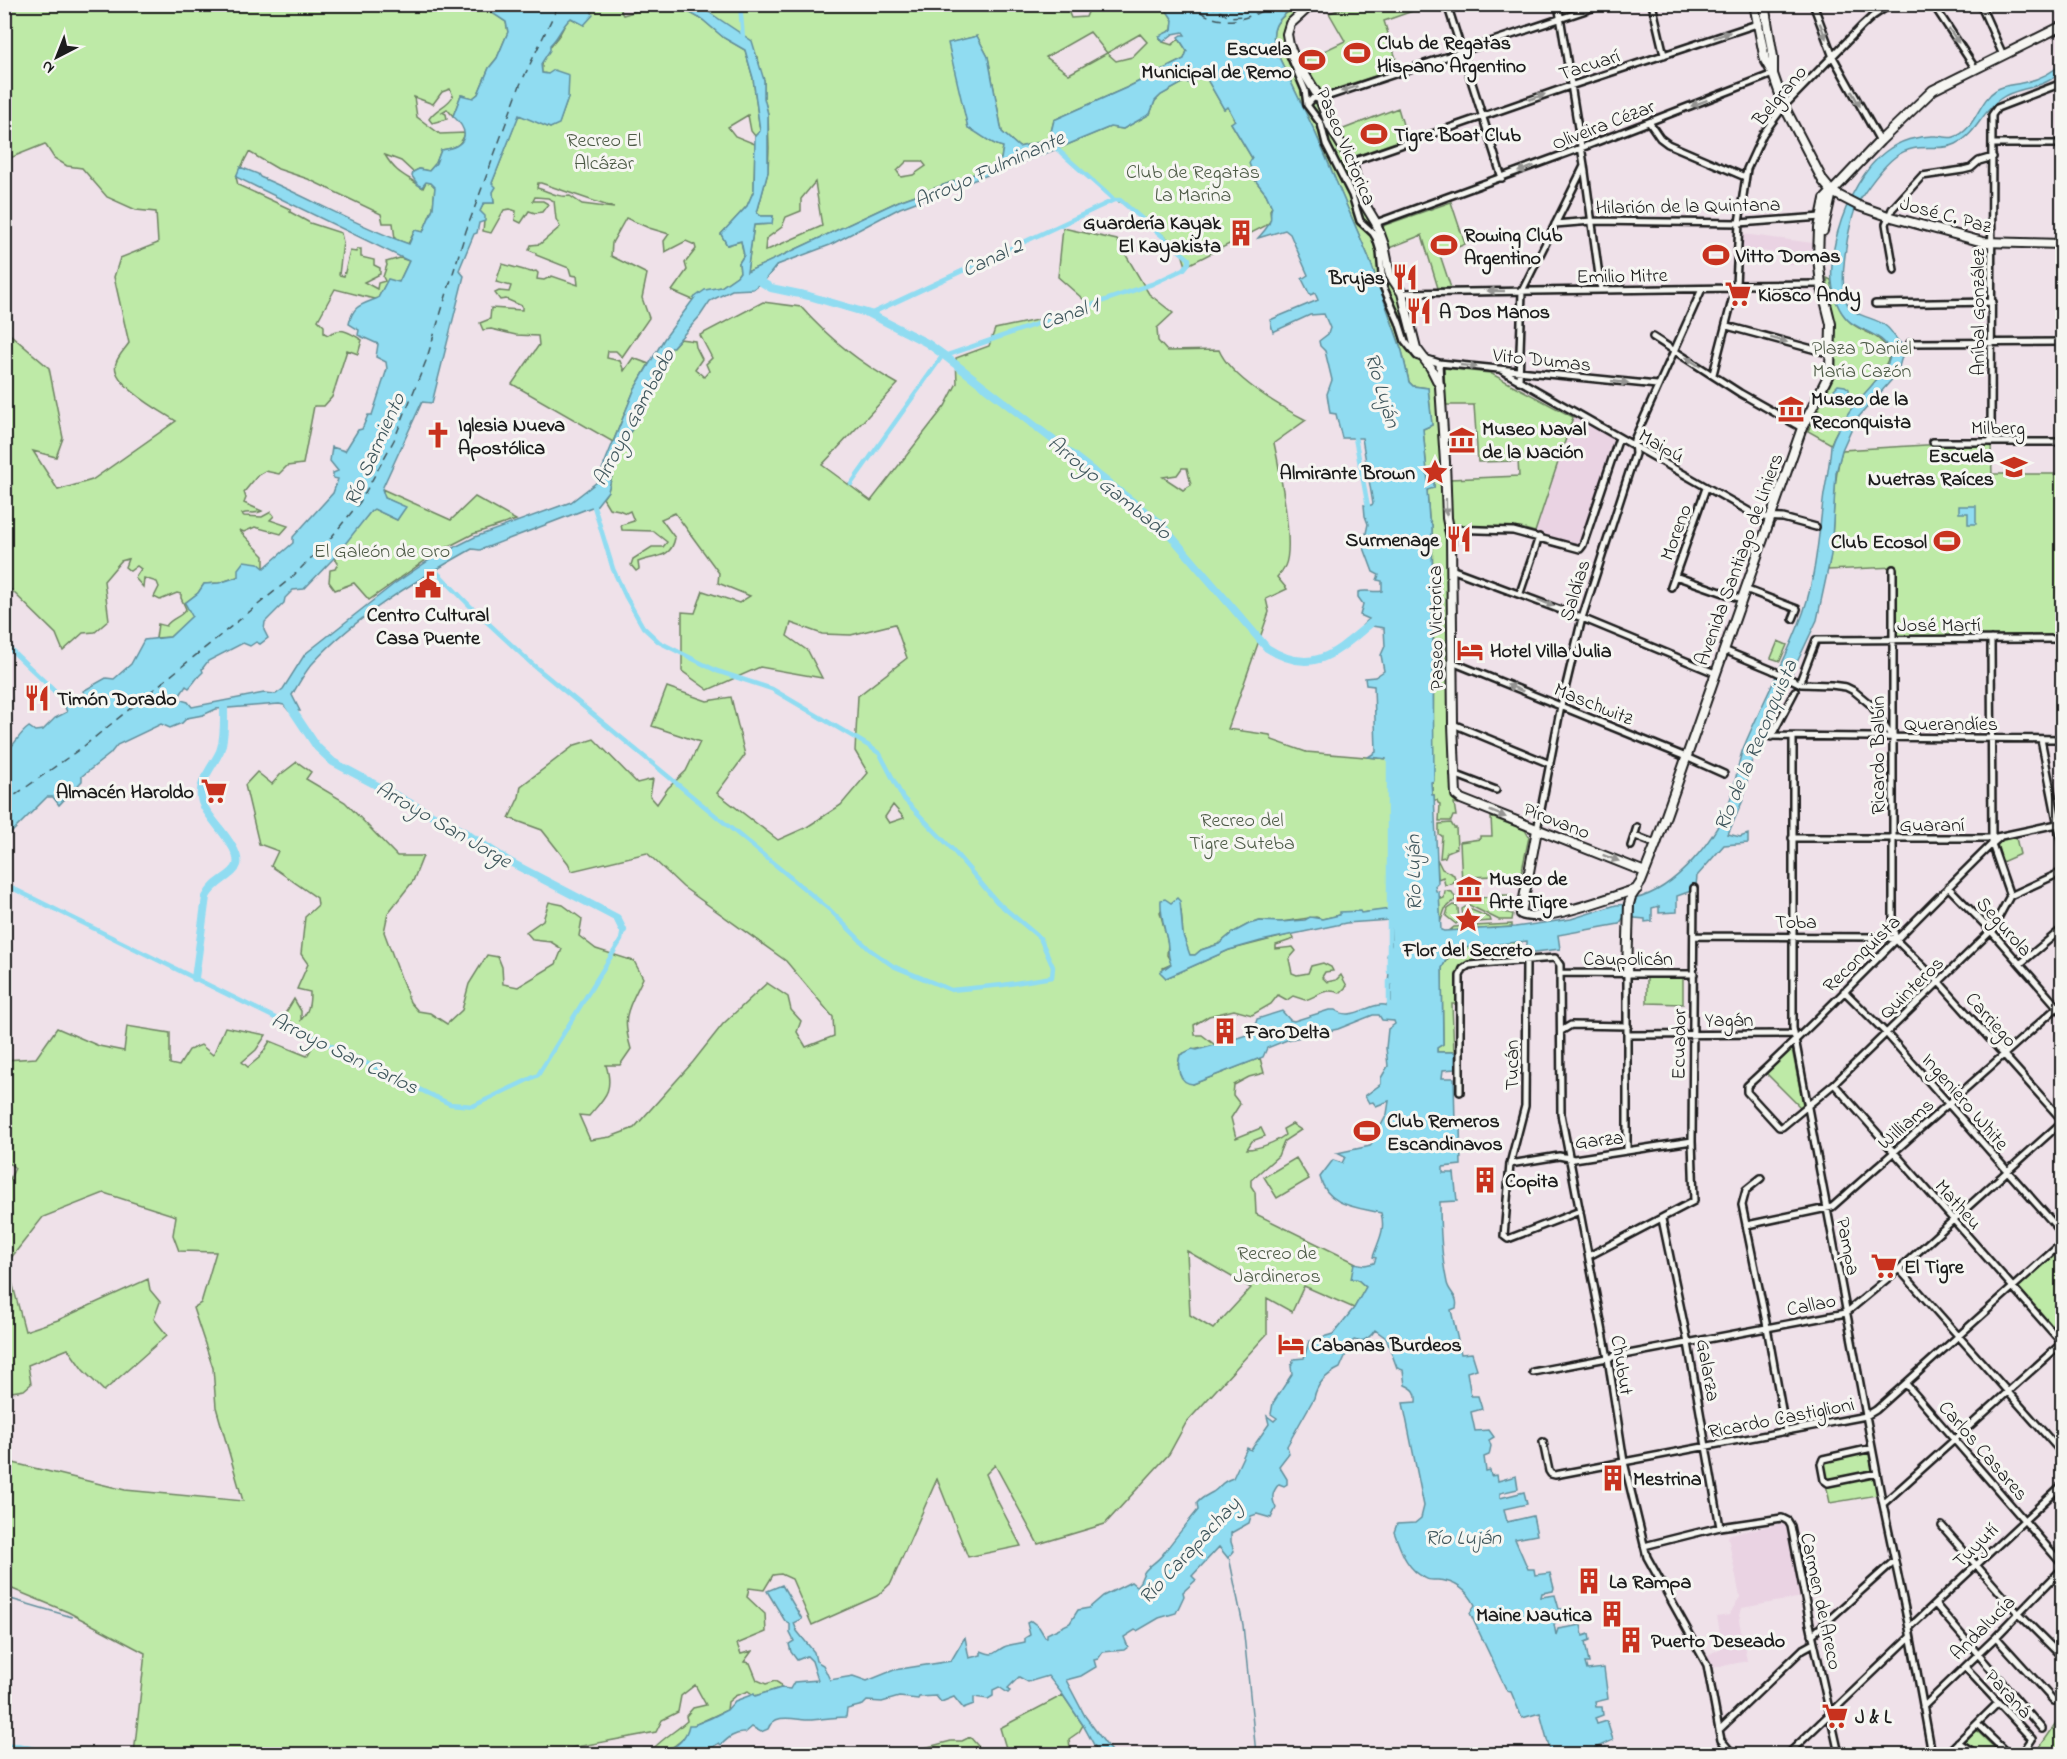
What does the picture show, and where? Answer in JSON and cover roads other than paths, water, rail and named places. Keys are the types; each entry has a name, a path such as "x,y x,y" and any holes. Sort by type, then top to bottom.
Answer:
{"street":[{"path":"1287,34 1290,24 1312,4"},
{"path":"1447,4 1502,178"},
{"path":"1558,4 1601,290"},
{"path":"1307,105 1313,98 1320,99 1604,4"},
{"path":"1652,4 1664,55"},
{"path":"1754,4 1765,60 1773,74 1784,106 1819,176 1832,192"},
{"path":"1764,4 1774,66 1773,74"},
{"path":"1813,4 1833,57 1880,141"},
{"name":"Belgrano","path":"1713,374 1736,286 1744,177 1763,134 1784,106 1873,16 1892,4"},
{"path":"1933,4 1975,68"},
{"path":"1980,4 2003,55"},
{"name":"Tacuarí","path":"1341,171 1349,173 1353,164 1482,117 1767,21"},
{"name":"Avenida Santiago de Liniers","path":"1629,904 1656,844 1802,428 1828,377 1831,354 1830,324 1818,258 1821,217 1825,199 1933,90 2062,26"},
{"name":"Paseo Victorica","path":"1287,34 1294,57 1320,99 1330,126 1353,164 1361,198 1376,223 1386,250 1390,275 1402,293 1413,340 1440,386"},
{"name":"Paseo Victorica","path":"1287,34 1288,50 1305,90 1307,105 1321,124 1326,144 1352,195 1360,221 1373,232 1379,245 1383,286 1409,348 1425,360"},
{"name":"Oliveira Cézar","path":"1376,223 1502,178 1773,74"},
{"name":"Aníbal González","path":"1991,442 1994,111 2062,82"},
{"path":"1649,122 1660,138 1668,144 1744,177"},
{"path":"1992,144 2062,144"},
{"path":"1894,270 1886,224 1892,208 1922,176 1971,168 1983,159 1993,158"},
{"path":"1519,381 1522,291 1584,165"},
{"name":"Avenida Santiago de Liniers","path":"1820,237 1832,192"},
{"name":"José C. Paz","path":"1832,192 1845,200 1888,216 1992,244 2062,244"},
{"name":"Hilarión de la Quintana","path":"1555,224 1592,221 1739,223 1821,217"},
{"name":"Emilio Mitre","path":"1402,293 1702,289 1821,284"},
{"name":"Saldías","path":"1615,896 1562,912 1531,917 1521,914 1561,706 1582,618 1635,454 1634,440 1702,289"},
{"path":"1875,304 1993,302"},
{"path":"1394,311 1402,311 1406,306"},
{"path":"1727,326 1831,354"},
{"path":"1653,337 1802,428"},
{"path":"1910,343 2062,342"},
{"name":"Vito Dumas","path":"1425,360 1657,385"},
{"name":"Paseo Victorica","path":"1439,363 1448,529 1451,538 1454,774 1455,793 1458,798"},
{"name":"Maipú","path":"1499,369 1759,517 1783,518 1816,527"},
{"path":"1448,529 1503,530 1539,537 1580,549 1584,545 1618,438"},
{"name":"Milberg","path":"1933,442 2062,442"},
{"name":"Moreno","path":"1671,587 1706,488"},
{"path":"1520,593 1539,537"},
{"path":"1451,568 1520,593 1715,673"},
{"name":"Ricardo Balbín","path":"1893,569 1892,839 1893,927 1896,940"},
{"path":"1675,576 1741,598"},
{"path":"1745,589 1797,609 1793,619"},
{"path":"1991,639 1992,841 2010,896 2062,872"},
{"name":"José Martí","path":"1799,681 1816,640 2062,639"},
{"path":"1724,650 1799,681 1846,687 1854,691 1871,705 1892,738"},
{"name":"Maschwitz","path":"1452,662 1724,774"},
{"name":"Querandíes","path":"1795,691 1769,737 2062,739"},
{"path":"1453,724 1550,764"},
{"name":"Pampa","path":"1793,738 1795,1037 1932,1755"},
{"path":"2041,739 2060,824 2062,846"},
{"path":"1454,774 1496,790"},
{"name":"Pirovano","path":"1458,798 1645,872"},
{"name":"Guaraní","path":"1792,838 1992,841 2000,837 2060,824"},
{"path":"1630,846 1637,827"},
{"path":"1635,836 1656,844"},
{"name":"Reconquista","path":"1782,1127 1747,1092 1748,1086 1795,1037 1896,940 1992,841"},
{"name":"Segurola","path":"1948,887 1991,930 2061,1008"},
{"name":"Ecuador","path":"1662,1219 1694,1201 1692,1141 1694,888"},
{"path":"1615,896 1637,889"},
{"path":"1615,896 1623,898 1629,904 1627,1151"},
{"name":"Quinteros","path":"1782,1127 1834,1084 1991,930 2010,896"},
{"path":"2020,964 2062,929"},
{"name":"Toba","path":"1695,936 1793,935 1886,937 1896,940"},
{"name":"Carriego","path":"1896,940 1938,981 2062,1121"},
{"name":"Caupolicán","path":"1460,1092 1460,976 1463,969 1469,965 1555,958 1558,960"},
{"name":"Chubut","path":"1558,960 1561,973 1560,1104 1608,1358 1624,1462 1647,1557 1707,1665 1721,1740 1732,1755"},
{"name":"Tucán","path":"1526,961 1525,1106 1510,1164 1503,1233 1508,1239 1580,1211"},
{"name":"Caupolicán","path":"1561,973 1694,974"},
{"name":"Ingeniero White","path":"1844,991 1886,1033 2062,1233"},
{"name":"Williams","path":"1747,1225 1832,1207 2061,1008"},
{"path":"1561,1031 1571,1025 1628,1026"},
{"name":"Yagán","path":"1628,1035 1795,1037"},
{"name":"Matheu","path":"1834,1084 2062,1343"},
{"name":"Callao","path":"1533,1372 1846,1313 1899,1269 2062,1121"},
{"name":"Garza","path":"1510,1164 1692,1141"},
{"path":"1761,1178 1750,1185 1743,1197 1742,1205 1786,1432"},
{"path":"1589,1256 1662,1219"},
{"name":"Galarza","path":"1662,1219 1688,1343 1720,1527"},
{"name":"Ricardo Castiglioni","path":"1543,1442 1551,1474 1556,1475 1866,1416 1906,1384 2062,1243"},
{"path":"1899,1269 2062,1453"},
{"path":"1883,1504 2062,1343"},
{"name":"Carlos Casares","path":"1906,1384 2062,1564"},
{"path":"1872,1448 1822,1459 1824,1480 1828,1483 1877,1473"},
{"name":"Tuyutí","path":"1909,1628 2062,1485"},
{"name":"Carmen de Areco","path":"1720,1527 1782,1518 1791,1526 1812,1635 1839,1755"},
{"path":"1942,1526 2018,1613 2062,1657"},
{"path":"1644,1546 1720,1527"},
{"path":"1812,1635 1894,1561"},
{"name":"Andalucía","path":"1923,1707 2062,1569"},
{"name":"Paraná","path":"1935,1604 2043,1729"},
{"path":"1788,1755 1910,1637"},
{"path":"1996,1637 2055,1701"},
{"path":"1719,1730 1803,1649 1814,1643"},
{"name":"Paraná","path":"1965,1666 2032,1739 2022,1755"},
{"path":"1946,1755 1998,1703"},
{"path":"1977,1724 2008,1755"},
{"path":"1958,1742 1976,1755"}],"water":[{"path":"1296,4 1277,23 1274,34 1275,49 1315,132 1369,258 1402,351 1409,382 1413,386 1428,388 1432,425 1423,429 1428,483 1434,482 1434,488 1427,490 1429,519 1432,525 1434,781 1431,782 1432,795 1434,795 1438,883 1435,886 1436,891 1439,892 1441,930 1444,931 1515,927 1571,919 1616,905 1632,904 1634,899 1650,894 1680,873 1706,844 1725,812 1733,791 1742,750 1805,608 1816,560 1831,445 1848,413 1886,368 1889,360 1890,354 1884,342 1848,320 1837,303 1832,282 1833,258 1846,207 1871,166 1890,148 1916,138 1938,136 1952,138 1967,128 1985,101 1996,90 2041,77 2062,63 2062,72 2051,80 2000,99 1988,110 1974,129 1956,144 1911,149 1895,157 1870,185 1854,212 1845,254 1844,284 1848,305 1857,313 1882,323 1905,346 1897,374 1855,421 1842,450 1836,473 1831,555 1817,620 1755,746 1743,800 1728,834 1740,837 1748,834 1748,843 1724,845 1697,876 1696,886 1691,891 1677,896 1677,912 1659,913 1659,906 1652,908 1652,921 1645,922 1645,919 1624,917 1619,924 1558,935 1560,949 1527,953 1527,941 1462,948 1448,956 1442,968 1443,1044 1437,1048 1437,1052 1455,1052 1455,1069 1443,1070 1442,1078 1454,1078 1455,1125 1460,1125 1461,1165 1443,1167 1443,1173 1454,1173 1457,1201 1440,1202 1441,1242 1447,1283 1457,1304 1456,1308 1451,1310 1461,1354 1472,1353 1477,1369 1467,1372 1471,1396 1478,1396 1482,1409 1471,1412 1475,1431 1489,1430 1494,1437 1489,1440 1491,1446 1489,1455 1484,1457 1486,1471 1490,1470 1491,1476 1497,1475 1498,1481 1516,1476 1518,1489 1500,1493 1500,1498 1524,1492 1527,1504 1504,1509 1507,1522 1533,1516 1537,1535 1515,1539 1528,1569 1534,1569 1535,1575 1550,1573 1553,1591 1542,1593 1541,1597 1555,1595 1559,1609 1572,1609 1573,1615 1563,1617 1554,1624 1556,1635 1558,1629 1581,1625 1583,1636 1589,1634 1590,1640 1585,1642 1589,1663 1585,1663 1587,1670 1604,1668 1608,1699 1595,1702 1596,1707 1602,1707 1603,1715 1595,1718 1597,1724 1607,1721 1613,1740 1595,1748 1596,1750 1606,1747 1610,1754 1551,1754 1540,1713 1522,1718 1511,1692 1507,1691 1470,1613 1475,1605 1469,1595 1450,1582 1427,1579 1418,1574 1405,1558 1394,1532 1397,1524 1415,1523 1421,1518 1424,1506 1403,1403 1416,1402 1416,1396 1413,1390 1405,1385 1403,1370 1397,1368 1386,1338 1375,1330 1366,1339 1354,1340 1340,1368 1320,1383 1287,1446 1289,1453 1279,1466 1287,1479 1287,1484 1284,1486 1279,1484 1275,1490 1273,1501 1276,1508 1271,1518 1257,1514 1251,1516 1249,1523 1231,1533 1234,1551 1228,1558 1219,1547 1192,1576 1196,1580 1183,1592 1184,1596 1176,1613 1159,1618 1135,1630 1124,1637 1128,1647 1124,1650 1103,1652 1098,1659 1094,1660 1096,1667 1081,1676 1066,1680 1085,1716 1113,1754 1099,1754 1083,1725 1048,1676 1028,1682 1019,1677 1008,1688 1010,1691 1008,1693 999,1687 993,1690 993,1696 988,1699 974,1697 974,1704 963,1708 954,1697 941,1702 936,1696 919,1697 918,1699 899,1697 882,1702 867,1701 863,1705 847,1709 846,1717 776,1720 768,1729 761,1732 752,1727 745,1733 735,1735 705,1752 700,1750 697,1754 662,1754 665,1749 674,1747 681,1741 689,1725 694,1725 727,1710 735,1701 781,1688 790,1689 794,1682 818,1680 812,1661 807,1656 797,1660 791,1652 789,1644 794,1641 790,1633 790,1624 785,1621 767,1591 782,1585 802,1619 794,1623 797,1631 814,1652 816,1661 823,1665 830,1680 853,1676 867,1681 894,1670 951,1661 965,1637 969,1658 981,1655 981,1651 994,1654 1006,1646 1025,1642 1025,1638 1030,1635 1027,1623 1031,1621 1047,1637 1047,1634 1070,1623 1078,1610 1089,1608 1103,1596 1131,1582 1136,1586 1145,1571 1161,1556 1198,1510 1197,1503 1233,1478 1247,1448 1251,1450 1269,1424 1267,1416 1274,1421 1277,1418 1271,1414 1273,1403 1292,1374 1291,1366 1294,1359 1304,1358 1309,1341 1333,1334 1354,1308 1366,1287 1357,1279 1351,1279 1354,1263 1365,1265 1374,1263 1376,1258 1373,1257 1382,1231 1381,1213 1353,1207 1336,1200 1324,1187 1320,1177 1333,1160 1342,1163 1345,1157 1337,1153 1370,1146 1387,1114 1389,1101 1376,1106 1373,1102 1369,1103 1365,1096 1381,1084 1381,1078 1388,1066 1386,1048 1388,1029 1395,1024 1394,1021 1382,1020 1379,1015 1373,1015 1338,1029 1287,1040 1267,1048 1263,1057 1193,1084 1184,1081 1180,1074 1179,1064 1180,1055 1192,1049 1197,1050 1253,1033 1257,1019 1282,1011 1294,1021 1329,1010 1349,1014 1376,1005 1388,1006 1391,1001 1391,985 1388,984 1390,958 1387,956 1391,945 1390,920 1346,923 1261,941 1229,950 1166,978 1160,972 1171,964 1161,900 1165,899 1171,903 1177,898 1180,901 1183,935 1190,955 1219,944 1232,933 1260,921 1281,922 1305,920 1310,917 1322,919 1340,915 1340,912 1360,911 1361,913 1390,909 1389,761 1368,757 1376,752 1374,686 1366,685 1365,678 1375,677 1384,671 1381,655 1385,646 1384,628 1372,626 1362,633 1362,626 1369,619 1360,615 1363,604 1358,597 1358,592 1361,591 1382,591 1382,581 1377,580 1379,575 1373,572 1363,545 1368,544 1366,533 1368,524 1364,505 1373,504 1362,438 1342,438 1336,414 1330,413 1327,394 1332,380 1325,351 1319,341 1328,334 1330,328 1324,314 1310,315 1273,332 1270,320 1318,300 1315,293 1310,295 1302,279 1308,275 1290,234 1285,230 1258,238 1271,219 1272,207 1266,194 1255,180 1249,163 1252,158 1231,123 1235,120 1228,107 1224,109 1205,76 1187,83 1186,81 1161,95 1155,101 1150,114 1123,129 1110,127 900,208 830,245 777,265 765,280 753,289 732,290 710,301 670,350 647,394 643,410 618,453 608,491 597,505 480,550 472,549 388,600 329,646 309,668 292,695 300,711 289,711 284,705 279,704 216,709 203,715 187,718 170,728 161,724 117,745 110,754 82,776 82,781 59,805 53,797 47,797 5,839 4,751 7,747 10,748 29,727 35,731 43,730 55,718 67,712 65,707 72,697 79,704 88,701 83,691 106,678 114,679 131,664 144,640 170,637 192,616 185,603 198,593 204,584 219,583 238,577 238,569 244,561 258,563 264,568 293,543 293,537 333,493 338,479 333,478 333,473 338,471 330,461 332,447 345,451 358,430 362,429 368,415 372,415 387,369 386,362 376,357 378,344 358,335 359,330 349,324 355,309 378,298 388,279 399,282 409,261 236,177 240,167 409,244 415,230 423,232 433,208 435,187 426,182 422,187 418,185 412,176 413,172 419,169 429,171 436,163 441,150 456,146 464,138 463,128 453,116 461,95 473,98 478,94 508,32 506,22 480,5 594,5 591,10 593,15 584,25 571,18 568,21 550,45 550,50 541,64 542,73 548,74 554,70 569,75 568,98 559,124 550,128 519,115 492,183 496,187 493,192 494,203 484,203 480,211 485,216 485,221 479,223 477,233 474,234 459,270 464,276 432,403 422,402 382,489 385,498 406,507 397,520 374,509 371,511 334,558 304,589 293,590 265,622 264,630 268,638 260,644 256,642 250,646 243,643 208,661 202,669 203,672 189,688 186,686 180,695 181,700 188,702 192,707 264,693 276,694 283,689 305,654 394,584 431,559 475,537 571,502 597,482 635,388 664,339 695,297 705,290 721,287 737,276 740,272 739,263 744,255 741,241 727,245 721,234 747,206 754,190 755,136 760,131 753,78 745,50 724,38 703,20 676,5 698,5 752,41 764,80 764,98 768,114 768,172 757,213 761,216 773,216 772,224 754,225 747,272 899,201 991,168 1001,159 1003,147 968,128 948,43 977,36 988,57 1002,132 1019,147 1049,140 1054,120 1184,59 1187,51 1178,37 1185,35 1183,32 1173,34 1163,42 1159,36 1172,30 1173,20 1165,8 1159,5"},
{"path":"1838,385 1849,389 1850,396 1845,401 1838,401 1833,396 1834,389"},
{"path":"1959,506 1976,506 1976,524 1968,524 1968,513 1959,513"}],"waterway":[{"path":"740,4 743,38"},
{"name":"Canal 1","path":"945,356 1152,284 1184,269 1189,263 1189,259 1120,200 1114,200 1057,149"},
{"name":"Canal 2","path":"870,314 1114,200"},
{"name":"Arroyo Gambado","path":"753,279 771,288 809,296 870,314 927,343 1160,523 1267,648 1297,661 1310,661 1334,652 1370,624"},
{"path":"851,484 943,355"},
{"path":"1354,432 1369,512"},
{"path":"431,566 532,664 830,910 869,949 893,966 951,990 1052,977 1053,967 1040,938 997,902 952,849 903,798 880,754 772,689 717,671 659,642 643,627 613,569 593,503"},
{"path":"4,643 70,706"},
{"name":"Arroyo San Jorge","path":"287,702 317,747 333,762 464,832 510,862 617,918 623,930"},
{"path":"195,978 206,897 209,891 237,865 234,850 205,808 201,795 203,782 222,746 224,706"},
{"path":"1389,756 1389,972"},
{"name":"Arroyo San Carlos","path":"4,884 450,1104 473,1106 538,1075 621,940 623,930"},
{"path":"1389,981 1389,1008"},
{"path":"1229,1557 1243,1625 1256,1754"},
{"path":"4,1597 72,1617"},
{"path":"4,1748 18,1747 47,1754"}],"place":[{"name":"Club de Regatas Hispano Argentino","path":"1357,53"},
{"name":"Escuela Municipal de Remo","path":"1312,60"},
{"name":"Tigre Boat Club","path":"1374,134"},
{"name":"Guardería Kayak El Kayakista","path":"1241,233"},
{"name":"Rowing Club Argentino","path":"1444,245"},
{"name":"Vitto Domas","path":"1716,255"},
{"name":"Brujas","path":"1405,277"},
{"name":"Kiosco Andy","path":"1738,294"},
{"name":"A Dos Manos","path":"1419,311"},
{"name":"Museo de la Reconquista","path":"1791,409"},
{"name":"Iglesia Nueva Apostólica","path":"438,435"},
{"name":"Museo Naval de la Nación","path":"1462,440"},
{"name":"Escuela Nuetras Raíces","path":"2014,467"},
{"name":"Almirante Brown","path":"1435,472"},
{"name":"Surmenage","path":"1459,539"},
{"name":"Club Ecosol","path":"1947,541"},
{"name":"Centro Cultural Casa Puente","path":"428,585"},
{"name":"Hotel Villa Julia","path":"1470,650"},
{"name":"Timón Dorado","path":"37,698"},
{"name":"Almacén Haroldo","path":"214,791"},
{"name":"Museo de Arte Tigre","path":"1469,889"},
{"name":"Flor del Secreto","path":"1468,920"},
{"name":"FaroDelta","path":"1225,1031"},
{"name":"Club Remeros Escandinavos","path":"1367,1131"},
{"name":"Copita","path":"1485,1180"},
{"name":"El Tigre","path":"1884,1266"},
{"name":"Cabanas Burdeos","path":"1291,1344"},
{"name":"Mestrina","path":"1613,1478"},
{"name":"La Rampa","path":"1589,1581"},
{"name":"Maine Nautica","path":"1612,1614"},
{"name":"Puerto Deseado","path":"1631,1640"},
{"name":"J & L","path":"1835,1716"}],"park label":[{"name":"Recreo El Alcázar","path":"604,150"},
{"name":"Club de Regatas La Marina","path":"1193,182"},
{"name":"Plaza Daniel María Cazón","path":"1862,358"},
{"name":"El Galeón de Oro","path":"382,550"},
{"name":"Recreo del Tigre Suteba","path":"1242,830"},
{"name":"Recreo de Jardineros","path":"1277,1264"}],"water label":[{"name":"Arroyo Fulminante","path":"989,169"},
{"name":"Río Luján","path":"1383,390"},
{"name":"Río Sarmiento","path":"374,449"},
{"name":"Río de la Reconquista","path":"1755,745"},
{"name":"Río Luján","path":"1413,873"},
{"name":"Río Luján","path":"1463,1537"},
{"name":"Río Carapachay","path":"1189,1550"}]}
